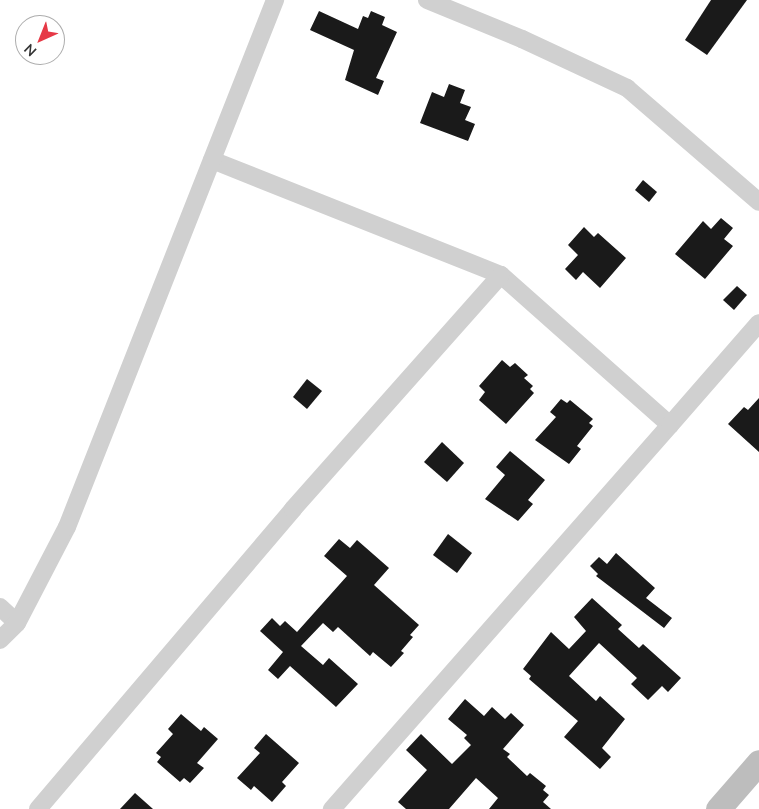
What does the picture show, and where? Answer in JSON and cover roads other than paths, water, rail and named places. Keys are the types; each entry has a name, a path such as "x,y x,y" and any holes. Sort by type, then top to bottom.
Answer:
{"street":[{"path":"0,640 17,623 66,527 275,0"},
{"path":"427,0 522,39 627,88 759,202"},
{"path":"212,160 501,275 670,426"},
{"path":"38,809 293,509 501,275"},
{"path":"332,809 759,323"},
{"path":"0,607 17,623"},
{"path":"718,809 759,762"}]}
